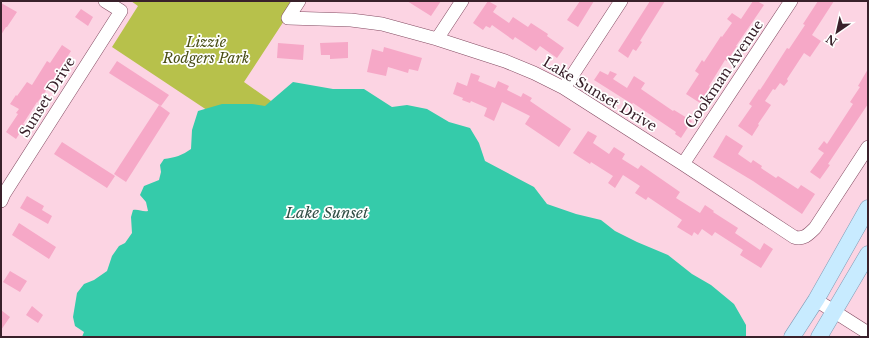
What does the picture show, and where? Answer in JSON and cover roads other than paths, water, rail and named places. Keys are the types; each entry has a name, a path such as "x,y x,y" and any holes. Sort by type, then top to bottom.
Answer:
{"main road":[{"path":"792,337 816,300 868,208"},
{"path":"819,337 868,254"}],"street":[{"name":"Sunset Drive","path":"2,196 120,11 105,1"},
{"name":"Lake Sunset Drive","path":"299,1 288,18 350,20 382,24 437,39 505,61 534,73 564,88 794,237 803,238 815,228 868,147"},
{"path":"437,39 462,1"},
{"path":"564,88 621,1"},
{"name":"Cookman Avenue","path":"683,164 791,1"},
{"path":"816,300 868,332"}],"water":[{"name":"Lake Sunset","path":"293,82 333,89 364,89 392,107 407,105 427,109 449,122 470,128 479,143 485,161 534,187 547,204 576,214 601,220 615,231 668,255 692,274 711,285 734,304 746,325 746,337 82,337 84,332 75,326 73,317 77,293 84,284 94,280 107,271 112,256 119,246 125,243 132,233 131,217 133,210 148,211 146,202 140,195 144,186 159,180 161,172 160,165 164,159 178,156 191,149 192,130 198,111 222,104 252,104 265,106"}],"park label":[{"name":"Lizzie Rodgers Park","path":"206,50"}]}
